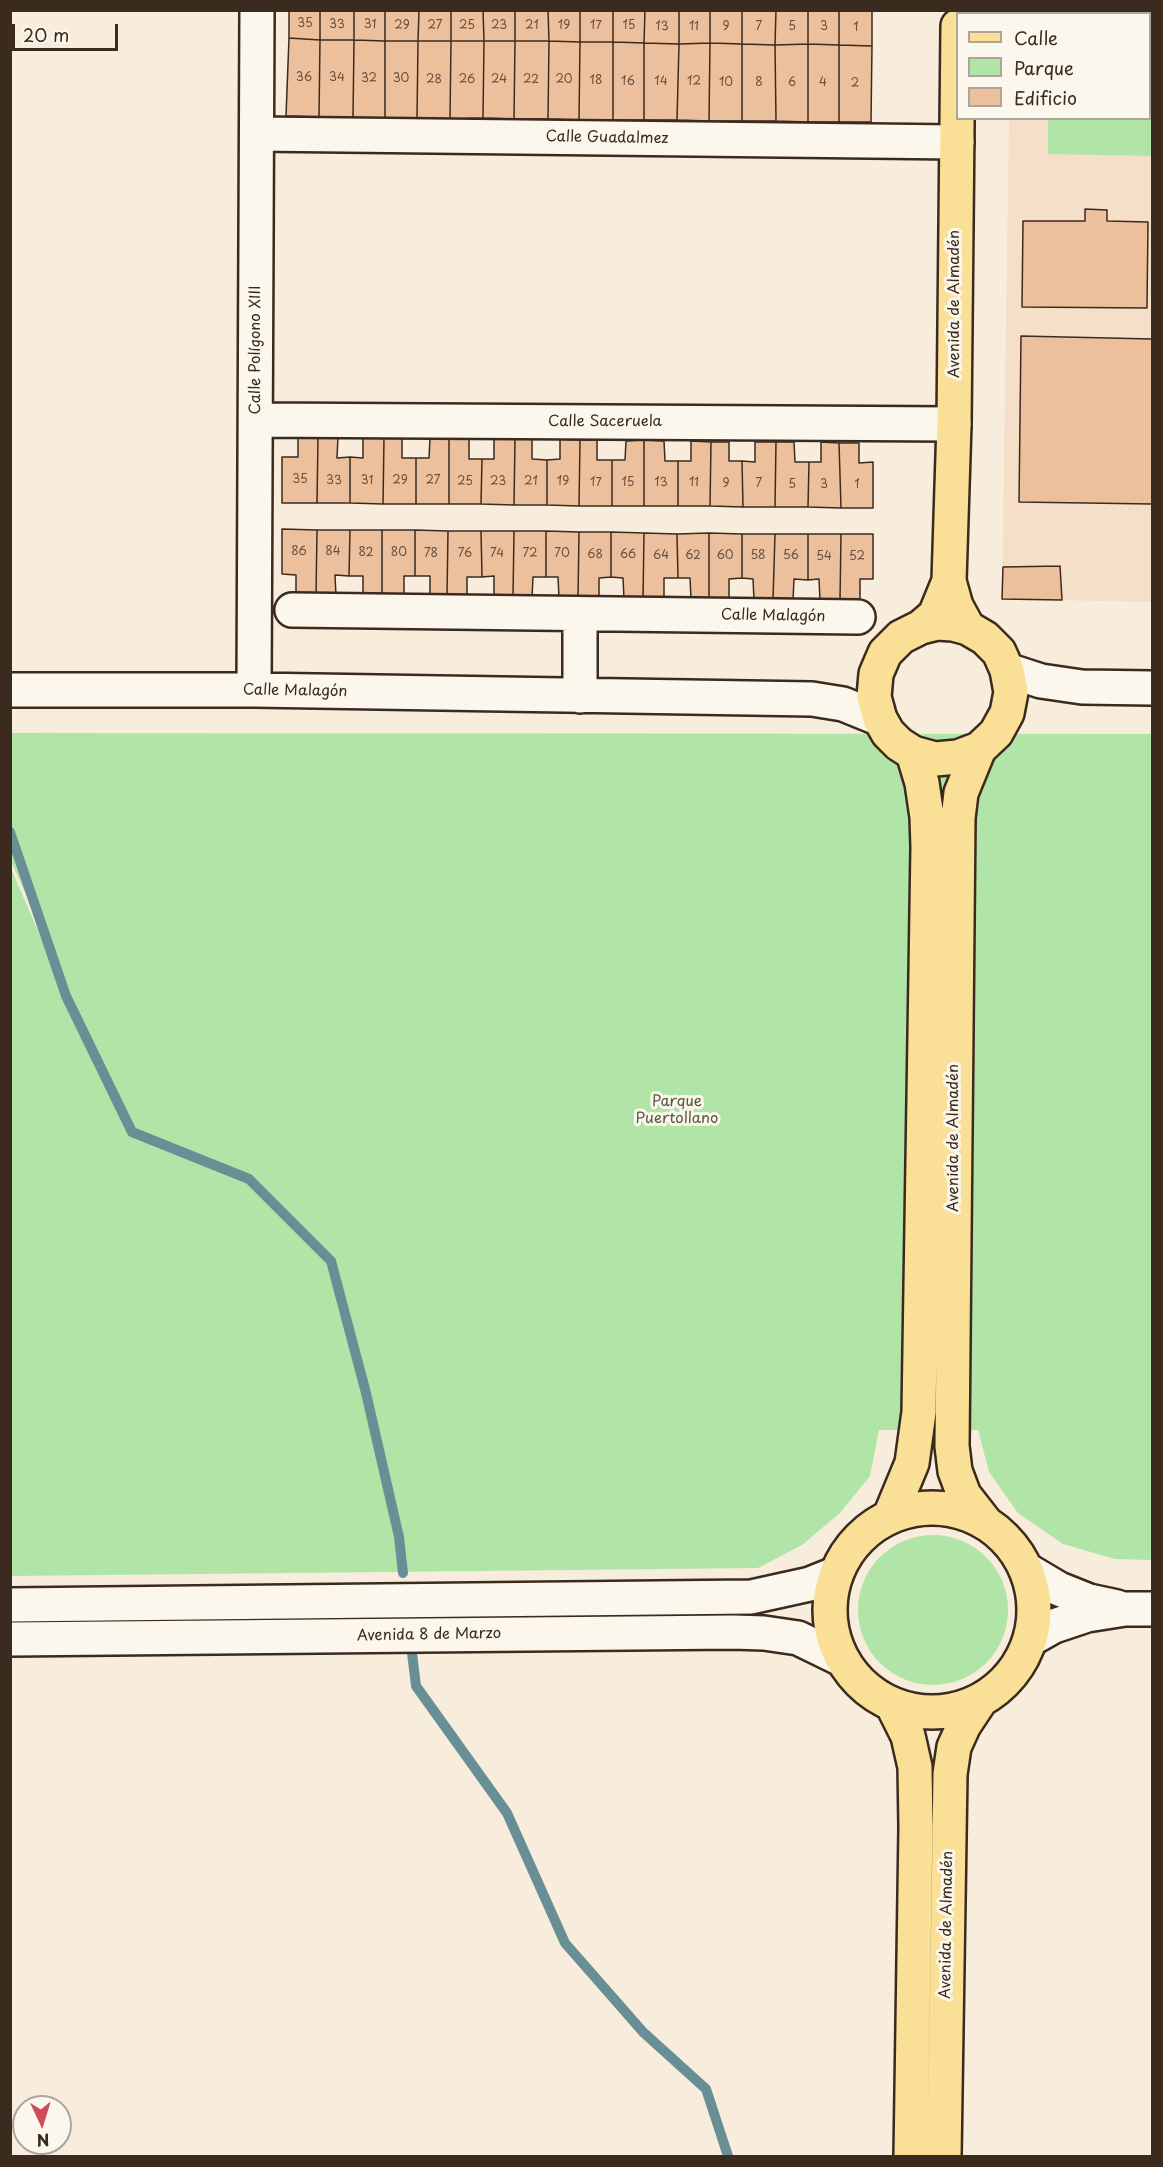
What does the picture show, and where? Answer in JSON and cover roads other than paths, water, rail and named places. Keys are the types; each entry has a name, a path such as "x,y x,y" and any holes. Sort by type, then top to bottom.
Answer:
{"main road":[{"name":"Avenida de Almadén","path":"957,120 954,424 949,581 956,606 968,628"},
{"name":"Avenida de Almadén","path":"921,627 935,615 949,581"},
{"name":"Avenida de Almadén","path":"937,623 968,628 985,638 999,652 1007,670 1011,692 1007,713 996,734 979,749 958,757 935,759 913,753 893,739 880,719 874,697 876,674 885,653 901,637 921,627 937,623"},
{"name":"Avenida de Almadén","path":"979,749 961,793 958,818 951,1446 955,1471 964,1495 986,1522"},
{"name":"Avenida de Almadén","path":"890,1516 912,1463 919,1412 928,847 927,817 922,783 913,753"},
{"path":"922,1507 955,1510 986,1522 1003,1535 1016,1551 1027,1570 1034,1592 1035,1616 1031,1639 1020,1664 1002,1685 980,1701 951,1710 921,1712 892,1704 872,1693 855,1677 842,1659 831,1632 829,1602 836,1574 848,1550 867,1530 890,1516 922,1507"},
{"name":"Avenida de Almadén","path":"944,2157 950,1774 954,1747 964,1725 980,1701"},
{"path":"892,1704 908,1736 915,1767 911,2157"}],"street":[{"name":"Calle Polígono XIII","path":"254,690 257,10"},
{"name":"Calle Guadalmez","path":"257,134 957,142"},
{"name":"Calle Saceruela","path":"256,420 954,424"},
{"name":"Calle Malagón","path":"292,610 858,617"},
{"path":"580,614 580,696"},
{"path":"1007,670 1041,681 1082,687 1152,688"},
{"name":"Calle Malagón","path":"812,699 847,691 876,674"},
{"path":"1007,713 1035,700 1082,687"},
{"name":"Calle Malagón","path":"10,690 254,690 812,699 843,704 880,719"},
{"path":"1027,1570 1089,1601 1139,1609"},
{"path":"10,1605 751,1597 810,1584 836,1574"},
{"path":"1031,1639 1054,1626 1087,1615 1139,1609"},
{"name":"Avenida 8 de Marzo","path":"10,1639 743,1632 798,1638 842,1659"}],"waterway":[{"path":"10,832 66,996 132,1132 249,1179 331,1261 366,1393 399,1537 403,1573"},
{"path":"412,1653 416,1686 507,1813 565,1943 643,2032 706,2089 728,2156"}],"park label":[{"name":"Parque Puertollano","path":"677,1110"}]}
